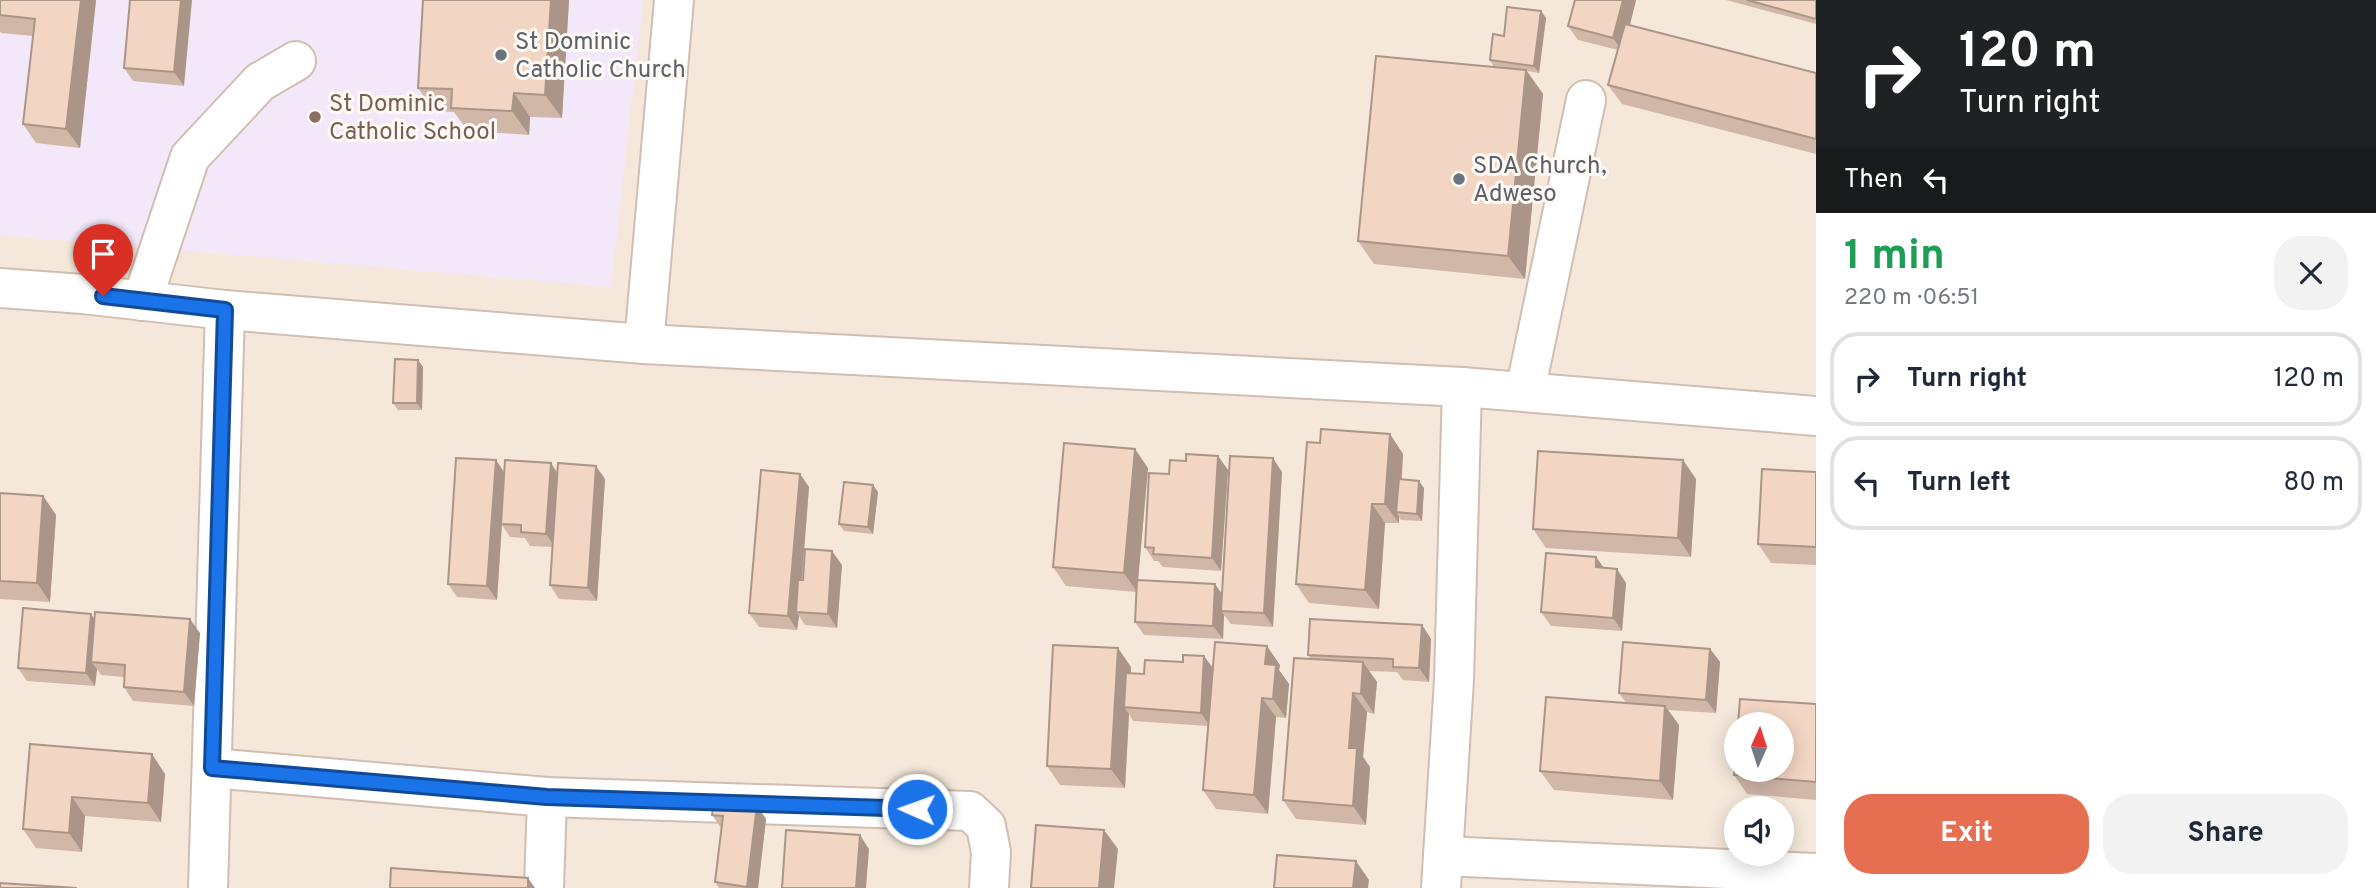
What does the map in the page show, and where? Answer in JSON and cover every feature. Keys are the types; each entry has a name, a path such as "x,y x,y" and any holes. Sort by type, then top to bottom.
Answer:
{"street":[{"path":"644,344 674,0"},
{"path":"142,301 190,157 260,82 296,61"},
{"path":"1525,392 1586,100"},
{"path":"0,288 225,310 644,344 1462,387 1816,416"},
{"path":"208,888 225,310"},
{"path":"1462,387 1454,680 1442,872 1816,873"},
{"path":"212,768 547,797 970,811 986,826 992,852 989,888"},
{"path":"544,888 547,797"}],"shaded area":[{"path":"0,0 1816,0 1816,888 0,888"},
{"name":"St Dominic Catholic School","path":"0,0 643,0 611,287 0,235"}],"building":[{"path":"0,0 81,0 66,129 23,124 35,19 0,15"},
{"path":"130,0 181,0 174,72 124,68"},
{"name":"St Dominic Catholic Church","path":"423,0 551,0 545,95 514,93 512,111 451,108 452,89 418,88"},
{"path":"1575,0 1623,0 1613,38 1568,26"},
{"path":"1747,0 1816,0 1816,19"},
{"path":"1507,7 1541,11 1534,66 1490,60 1493,34 1504,36"},
{"path":"1625,24 1816,73 1816,139 1608,85"},
{"name":"SDA Church, Adweso","path":"1376,56 1526,70 1508,256 1358,241"},
{"path":"395,359 418,360 417,403 393,403"},
{"path":"1321,429 1390,434 1385,504 1372,504 1365,590 1296,584 1307,442 1320,443"},
{"path":"1064,443 1135,449 1124,573 1053,567"},
{"path":"1538,451 1683,460 1678,538 1533,529"},
{"path":"1186,454 1218,456 1212,558 1153,554 1154,548 1145,547 1149,473 1169,474 1170,460 1186,461"},
{"path":"1230,456 1273,458 1264,613 1221,611"},
{"path":"456,458 496,460 487,586 448,584"},
{"path":"505,460 551,463 546,534 521,532 521,525 501,524"},
{"path":"558,463 596,466 588,588 550,585"},
{"path":"1762,469 1816,472 1816,547 1758,544"},
{"path":"761,470 800,474 788,616 749,613"},
{"path":"1399,479 1419,481 1417,514 1396,512"},
{"path":"844,482 873,485 868,527 839,524"},
{"path":"0,493 43,496 37,583 0,581"},
{"path":"805,549 832,551 828,614 796,612 798,580 803,580"},
{"path":"1546,553 1596,557 1596,567 1617,569 1613,618 1541,612"},
{"path":"1137,580 1215,584 1213,626 1135,622"},
{"path":"23,608 91,614 86,673 18,668"},
{"path":"95,612 190,619 184,692 124,687 125,665 91,662"},
{"path":"1310,619 1422,625 1419,668 1393,667 1393,659 1308,655"},
{"path":"1215,642 1267,646 1265,664 1276,665 1273,699 1262,698 1254,795 1203,790"},
{"path":"1623,642 1710,649 1706,700 1619,693"},
{"path":"1053,645 1118,648 1111,769 1047,766"},
{"path":"1183,655 1204,656 1201,713 1124,707 1126,673 1144,674 1145,660 1183,662"},
{"path":"1294,658 1363,662 1361,694 1353,693 1349,748 1357,748 1353,806 1283,800"},
{"path":"1546,697 1665,706 1660,781 1540,771"},
{"path":"1740,699 1816,704 1816,782 1794,780 1794,712 1739,712"},
{"path":"30,744 152,754 148,803 72,797 69,833 23,829"},
{"path":"714,800 757,805 747,887 715,882 723,816 712,815"},
{"path":"1036,825 1104,830 1099,888 1031,888"},
{"path":"786,830 860,835 856,888 782,888"},
{"path":"1277,855 1356,861 1353,888 1274,888"},
{"path":"391,868 528,878 528,888 390,888"},
{"path":"0,883 77,888 0,888"}],"place":[{"name":"St Dominic Catholic Church","path":"501,55"},
{"name":"St Dominic Catholic School","path":"315,117"},
{"name":"SDA Church, Adweso","path":"1459,179"}],"route":[{"path":"103,296 225,310 212,768 547,797 917,809"}]}
